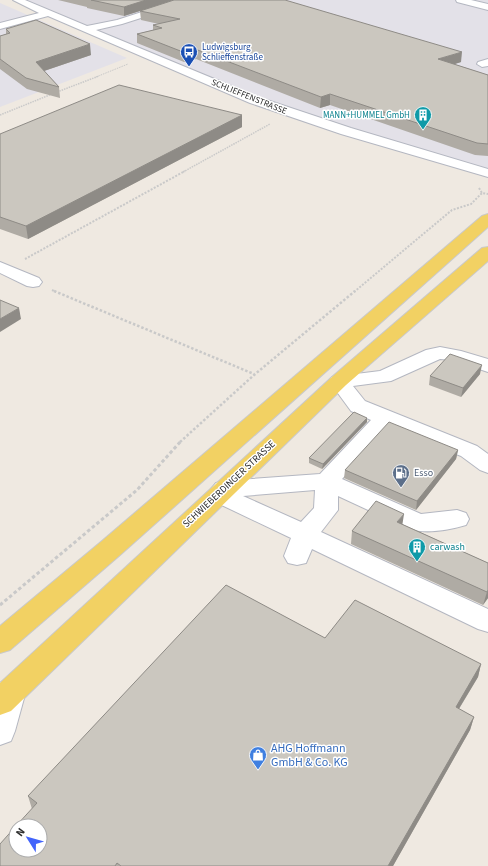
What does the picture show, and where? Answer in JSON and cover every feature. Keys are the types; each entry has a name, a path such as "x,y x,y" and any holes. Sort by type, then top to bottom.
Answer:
{"main road":[{"path":"0,642 111,548 488,219"},
{"name":"SCHWIEBERDINGER STRASSE","path":"6,696 339,381 488,252"},
{"path":"436,264 464,272"}],"street":[{"name":"SCHLIEFFENSTRASSE","path":"18,0 254,100 298,116 403,149 488,173"},
{"path":"87,29 119,22 188,0"},
{"path":"460,0 483,6 488,0"},
{"path":"0,26 49,13"},
{"path":"3,269 33,282"},
{"path":"339,381 384,376 440,352 488,366"},
{"path":"339,381 358,406 469,451 488,465"},
{"path":"301,545 326,510 327,481 385,418"},
{"path":"222,491 327,481 418,524 457,519"},
{"path":"222,491 301,545 488,621"},
{"path":"0,731 6,696"}],"path":[{"path":"0,115 134,62"},
{"path":"3,269 270,124"},
{"path":"0,605 137,490 180,442 254,375 452,210 471,204 482,193"},
{"path":"33,282 254,375"}],"shaded area":[{"path":"18,0 488,0 488,171 298,116"},
{"path":"0,3 127,58 0,107"}],"building":[{"path":"91,0 146,0 124,7"},
{"path":"174,0 285,0 462,52 438,59 488,75 488,144 477,143 330,94 321,97 195,49 183,52 137,34 162,28 153,25 180,19 140,11"},
{"path":"36,20 90,44 36,62 59,87 26,78 0,59 0,36 10,33 6,29"},
{"path":"119,85 242,115 26,226 0,217 0,134"},
{"path":"0,300 19,308 0,319"},
{"path":"450,354 482,365 463,388 430,376"},
{"path":"354,412 367,418 323,464 309,458"},
{"path":"389,422 458,450 417,501 345,470"},
{"path":"376,501 404,514 397,522 488,563 487,592 352,531"},
{"name":"AHG Hoffmann GmbH & Co. KG","path":"226,585 325,638 355,600 481,664 456,707 474,717 388,866 121,866 117,863 115,866 0,866 0,844 8,835 8,858 48,858 48,818 23,818 37,803 28,796"}],"place":[{"name":"Ludwigsburg Schlieffenstraße","path":"189,67"},
{"name":"MANN+HUMMEL GmbH","path":"423,130"},
{"name":"Esso","path":"401,488"},
{"name":"carwash","path":"417,562"},
{"name":"AHG Hoffmann GmbH & Co. KG","path":"258,770"}]}
